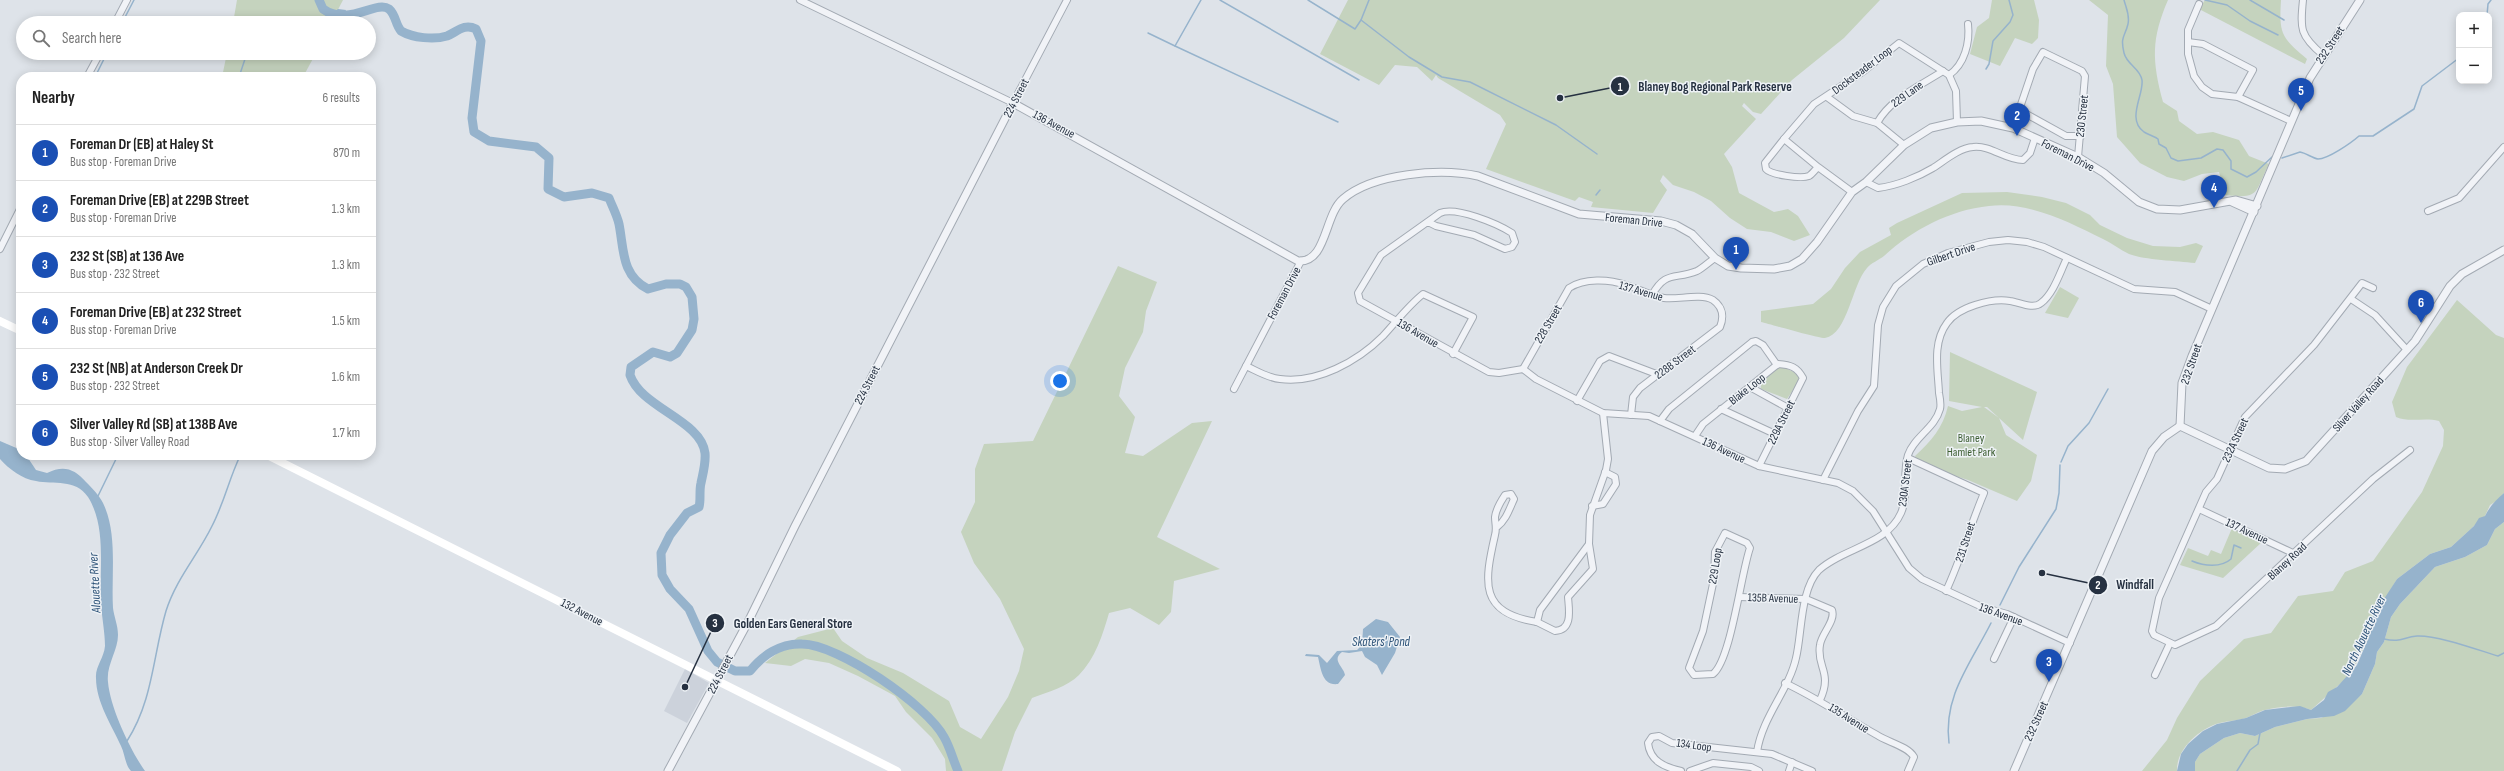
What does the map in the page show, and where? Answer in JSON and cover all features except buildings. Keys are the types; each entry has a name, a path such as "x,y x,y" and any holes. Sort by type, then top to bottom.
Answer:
{"main road":[{"path":"0,321 16,329"},
{"name":"132 Avenue","path":"277,460 719,677 897,771"}],"street":[{"path":"119,16 127,0"},
{"name":"136 Avenue","path":"800,0 1055,124 1291,258 1301,261"},
{"name":"224 Street","path":"668,771 719,677 1067,0"},
{"path":"2303,0 2301,18 2302,34 2310,45 2323,55"},
{"name":"232 Street","path":"2014,771 2152,451 2164,437 2180,426 2182,383 2310,78 2323,55 2360,0"},
{"path":"2199,4 2188,30 2188,54 2194,76 2202,86 2212,94 2238,98 2291,121"},
{"path":"1957,122 1956,92 1949,75 1960,64 1969,35 1968,24"},
{"path":"2188,42 2203,44 2253,70 2238,98"},
{"name":"Docksteader Loop","path":"1818,167 1811,174 1803,177 1768,171 1765,166 1766,160 1814,104 1828,97 1899,43 1949,75"},
{"name":"230 Street","path":"2019,110 2033,69 2043,52 2082,72 2086,76 2078,157"},
{"path":"90,72 96,60"},
{"name":"229 Lane","path":"1877,123 1892,105 1910,90 1943,71"},
{"path":"1828,97 1853,116 1877,123 1904,145"},
{"path":"2013,128 2019,110 2066,136 2081,136"},
{"name":"Foreman Drive","path":"1234,389 1301,261 1312,258 1317,252 1334,210 1350,194 1395,175 1455,174 1478,176 1579,214 1661,221 1676,225 1692,234 1715,258 1728,266 1741,268 1774,269 1790,266 1811,250 1852,192 1866,182 1904,145 1931,128 1957,122 1981,121 2013,128 2078,157 2104,173 2139,202 2158,209 2180,210 2232,202 2236,200 2255,209"},
{"path":"1866,182 1878,188 1900,182 1920,175 1972,147 1984,147 2013,159 2023,160 2030,154 2035,138"},
{"path":"1784,139 1852,192"},
{"path":"2428,211 2459,198 2504,147"},
{"path":"1446,211 1476,217 1505,228 1512,233 1515,242 1512,247 1505,250 1474,234 1436,226 1428,222 1446,211"},
{"path":"0,248 16,217"},
{"name":"136 Avenue","path":"1428,222 1381,255 1358,293 1358,299 1453,354 1494,373 1522,369 1536,379 1603,413 1649,416 1759,466 1838,483 1862,499 1873,511 1885,533 1915,574 1946,591 1984,608 2014,617 2070,643"},
{"name":"Gilbert Drive","path":"1823,480 1858,411 1874,386 1878,325 1883,307 1896,286 1908,274 1923,264 1948,253 1989,242 2008,240 2044,247 2134,288 2175,292 2212,309"},
{"name":"Silver Valley Road","path":"2180,426 2230,451 2269,468 2285,469 2306,461 2415,341 2450,286 2462,274 2504,250"},
{"path":"1652,295 1659,283 1666,277 1697,271 1715,258"},
{"name":"230A Street","path":"1757,752 1759,737 1796,660 1806,599 1811,582 1820,570 1832,561 1885,533 1898,519 1902,510 1908,458 1915,442 1928,429 1940,409 1937,347 1941,332 1948,322 1959,313 1977,305 1995,301 2009,301 2033,306 2040,305 2048,297 2067,258"},
{"name":"137 Avenue","path":"1577,283 1588,281 1624,284 1652,295 1673,299 1711,300 1722,312"},
{"name":"228 Street","path":"1522,369 1570,288 1577,283"},
{"name":"232A Street","path":"2170,643 2154,635 2152,631 2159,598 2206,492 2217,480 2248,414 2314,345 2362,283 2373,288"},
{"path":"1246,366 1280,379 1311,377 1358,356 1383,336 1395,320 1423,294 1473,316 1453,354"},
{"path":"2351,299 2375,315 2407,350"},
{"name":"228B Street","path":"1631,415 1633,397 1658,375 1720,327 1722,312"},
{"path":"1660,421 1669,409 1752,342 1756,341 1763,345 1777,365"},
{"path":"1577,401 1600,361 1609,356 1658,375"},
{"name":"Blake Loop","path":"1695,436 1704,424 1721,409 1750,388 1777,365 1790,365 1798,369 1803,378"},
{"name":"229A Street","path":"1759,466 1803,378"},
{"path":"1750,388 1788,408"},
{"path":"1721,409 1775,434"},
{"path":"1497,527 1505,520 1512,504 1514,499 1511,494 1505,495 1496,514 1497,527 1489,560 1488,581 1493,600 1501,610 1509,615 1536,622 1555,631 1564,628 1569,620 1568,597 1593,569 1589,544 1592,506 1605,472 1608,459 1603,413"},
{"name":"Blaney Road","path":"2170,643 2175,645 2182,643 2216,626 2295,554 2373,479 2410,450"},
{"name":"231 Street","path":"1908,458 1984,493 1967,532 1962,555 1946,591"},
{"path":"1592,506 1602,504 1616,484 1615,477 1605,472"},
{"name":"137 Avenue","path":"2199,509 2295,554"},
{"name":"229 Loop","path":"1725,533 1747,543 1750,548 1744,561 1739,597 1731,631 1715,672 1710,675 1691,674 1689,668 1702,637 1711,594 1715,552 1725,533"},
{"path":"1536,622 1540,610 1589,544"},
{"name":"135B Avenue","path":"1739,597 1806,599 1829,607 1833,616 1820,647 1827,684 1820,700"},
{"path":"1994,659 2014,617"},
{"path":"2156,675 2170,643"},
{"name":"135 Avenue","path":"1785,683 1820,700 1878,736 1912,754 1913,760 1908,771"},
{"name":"134 Loop","path":"1681,771 1656,762 1651,757 1648,743 1652,737 1659,736 1672,742 1780,756 1812,771"},
{"path":"1789,771 1792,762"},
{"name":"134 Loop","path":"1690,771 1713,763 1751,767 1759,771"}],"shaded area":[{"path":"685,669 709,683 687,723 664,711"}],"green space":[{"path":"237,0 343,0 335,16 234,16"},
{"path":"1348,0 1880,0 1844,38 1792,80 1761,114 1753,112 1744,103 1742,106 1756,119 1724,154 1732,167 1739,193 1774,212 1788,209 1798,216 1810,235 1794,241 1771,232 1747,229 1730,218 1711,201 1694,192 1673,185 1663,175 1660,181 1667,190 1653,213 1591,207 1593,202 1579,197 1575,201 1486,169 1506,124 1500,115 1438,78 1436,75 1432,81 1417,67 1395,65 1379,85 1320,54"},
{"path":"1992,0 2034,0 2039,20 2038,38 2032,44 2015,38 2000,66 1970,54 1977,27 1989,18"},
{"path":"2089,0 2168,0 2158,27 2155,50 2155,62 2163,102 2177,111 2179,121 2197,134 2213,132 2239,140 2249,156 2269,164 2258,188 2254,192 2245,196 2225,195 2219,172 2202,174 2184,181 2167,177 2140,163 2117,137 2113,84 2106,66 2108,15"},
{"path":"2205,0 2281,0 2281,28 2287,40 2307,59 2305,64 2199,9"},
{"path":"226,60 312,60 306,72 223,72"},
{"path":"2007,192 2042,197 2066,203 2090,215 2100,225 2127,238 2153,246 2180,247 2196,243 2203,246 2195,263 2144,258 2122,251 2076,226 2048,214 2004,205 1974,208 1946,217 1919,230 1869,266 1857,285 1849,308 1839,328 1833,334 1825,338 1821,338 1761,322 1761,311 1813,304 1831,289 1845,268 1860,252 1891,235 1889,228 1897,223 1962,193"},
{"path":"1118,266 1157,282 1146,311 1143,332 1125,368 1119,396 1135,417 1125,453 1143,456 1192,423 1212,421 1157,537 1220,569 1174,581 1171,612 1159,625 1130,608 1109,613 1101,638 1090,662 1085,669 1069,683 1032,698 1015,732 1002,771 946,771 945,759 932,738 906,712 895,696 858,676 829,663 805,659 791,666 765,663 798,637 833,628 842,641 867,658 903,673 949,701 960,727 981,739 1008,697 1019,671 1024,649 1000,599 974,563 961,532 975,502 975,469 984,444 1033,441"},
{"path":"2060,287 2079,298 2068,318 2045,313"},
{"path":"2457,300 2496,335 2504,338 2504,493 2498,500 2490,505 2485,516 2451,547 2430,554 2397,579 2368,628 2369,637 2351,674 2311,710 2294,707 2277,708 2263,711 2246,718 2216,724 2202,731 2189,742 2180,756 2177,771 2142,771 2167,740 2177,718 2200,681 2244,639 2271,633 2298,596 2333,591 2345,572 2373,561 2422,492 2443,446 2444,430 2439,421 2407,420 2396,417 2392,402 2407,367"},
{"name":"Blaney Hamlet Park","path":"1950,352 2037,392 2023,440 1999,418 2006,435 2037,455 2031,481 2017,501 1968,480 1919,464 1915,456 1940,428 1948,406 1962,411 1982,407 1949,401","holes":["1984,407 1987,407 1999,418"]},
{"path":"1778,367 1783,367 1798,374 1799,381 1787,399 1761,389 1764,380"},
{"path":"2504,522 2504,771 2195,771 2195,762 2200,754 2224,738 2240,733 2255,736 2275,727 2307,719 2321,718 2353,702 2362,694 2375,664 2377,652 2384,642 2391,617 2400,604 2435,567 2465,557 2487,545 2495,529"},
{"path":"2232,528 2262,542 2223,578 2180,565 2188,548 2208,556 2211,550 2221,554"}],"water":[{"path":"317,0 323,0 326,8 333,13 338,9 346,10 344,16 329,16 323,12"},
{"path":"0,441 16,448 16,460 29,460 36,470 47,473 58,469 68,469 73,471 82,477 100,497 103,503 111,528 113,554 113,608 118,635 116,647 110,664 108,682 117,716 133,752 145,771 131,771 129,769 121,746 102,705 97,687 96,674 103,655 105,636 101,604 100,535 94,509 88,497 77,487 64,483 31,480 12,470 0,459"},
{"path":"2504,493 2504,522 2495,529 2487,545 2465,557 2435,567 2400,604 2391,617 2384,642 2377,652 2375,664 2362,694 2345,711 2334,716 2307,719 2275,727 2255,736 2240,733 2224,738 2200,754 2195,762 2195,771 2177,771 2181,754 2188,744 2203,731 2217,724 2246,718 2265,710 2300,706 2311,710 2324,700 2328,692 2337,687 2357,665 2369,637 2368,628 2373,616 2397,579 2430,554 2451,547 2474,526 2479,518 2485,516 2493,503"},
{"name":"Skaters' Pond","path":"1376,619 1388,622 1400,637 1395,653 1382,675 1377,665 1365,657 1362,651 1349,653 1342,652 1339,655 1338,661 1345,675 1338,684 1333,684 1325,680 1321,671 1318,657 1305,656 1306,654 1319,655 1327,663 1337,651 1357,650 1362,645 1363,629"}],"waterway":[{"path":"126,16 134,0"},
{"name":"North Alouette River","path":"319,0 323,9 332,14 351,15 383,7 389,9 401,31 417,37 442,37 468,27 476,29 481,41 472,118 474,132 489,141 536,147 549,158 548,189 564,197 592,193 609,198 619,224 625,261 628,269 639,283 648,289 666,284 680,284 686,287 692,297 694,319 692,330 677,353 670,357 653,352 631,367 630,375 636,386 646,396 693,432 701,442 705,453 705,464 700,486 699,507 687,513 670,535 661,553 662,575 670,589 689,609 708,651 717,662 735,671 750,671 760,660 772,652 779,648 794,644 818,647 837,654 880,678 920,709 944,737 958,771"},
{"path":"1148,33 1175,46 1201,0"},
{"path":"1220,0 1359,80"},
{"path":"1308,0 1355,29 1361,20"},
{"path":"1369,0 1361,20 1409,57 1442,77 1470,82 1556,125 1597,154"},
{"path":"1986,69 1989,64 1993,41 2010,22 2013,15 2009,0"},
{"path":"2124,0 2128,12 2128,24 2123,40 2124,53 2128,61 2139,72 2142,80 2136,114 2136,120 2139,127 2144,132 2158,139 2159,144 2166,148 2171,158 2178,161 2201,158 2217,149 2223,150 2231,161 2231,169 2247,177 2256,172 2272,157"},
{"path":"2205,0 2227,5 2250,21 2278,35"},
{"path":"2250,0 2284,20"},
{"path":"2487,12 2488,4 2491,0"},
{"path":"1175,46 1338,122"},
{"path":"98,72 104,60"},
{"path":"241,72 245,60"},
{"path":"2282,158 2300,152 2318,159 2339,150 2359,136 2373,136 2414,109 2422,86 2456,60"},
{"path":"1596,195 1600,190"},
{"path":"2061,462 2068,446 2089,423 2108,389"},
{"path":"98,496 116,460"},
{"path":"127,741 136,726 147,694 170,599 212,526 238,460"},
{"path":"2000,605 2019,567 2056,509 2059,493 2060,465"},
{"path":"2192,561 2207,565 2222,564 2231,559 2234,545 2241,548"},
{"path":"1949,743 1948,726 1954,695 1967,666 1991,623"},
{"path":"2384,639 2394,640 2425,636 2458,643 2498,656 2504,653"},
{"path":"2237,771 2250,750 2258,744 2260,733"}],"place":[{"name":"Blaney Bog Regional Park Reserve","path":"1560,98"},
{"name":"232 St (NB) at Anderson Creek Dr","path":"2301,111"},
{"name":"Foreman Drive (EB) at 229B Street","path":"2017,136"},
{"name":"Foreman Drive (EB) at 232 Street","path":"2214,208"},
{"name":"Foreman Dr (EB) at Haley St","path":"1736,270"},
{"name":"Silver Valley Rd (SB) at 138B Ave","path":"2421,323"},
{"name":"Windfall","path":"2042,573"},
{"name":"232 St (SB) at 136 Ave","path":"2049,682"},
{"name":"Golden Ears General Store","path":"685,687"}],"water label":[{"name":"Alouette River","path":"94,583"}]}
